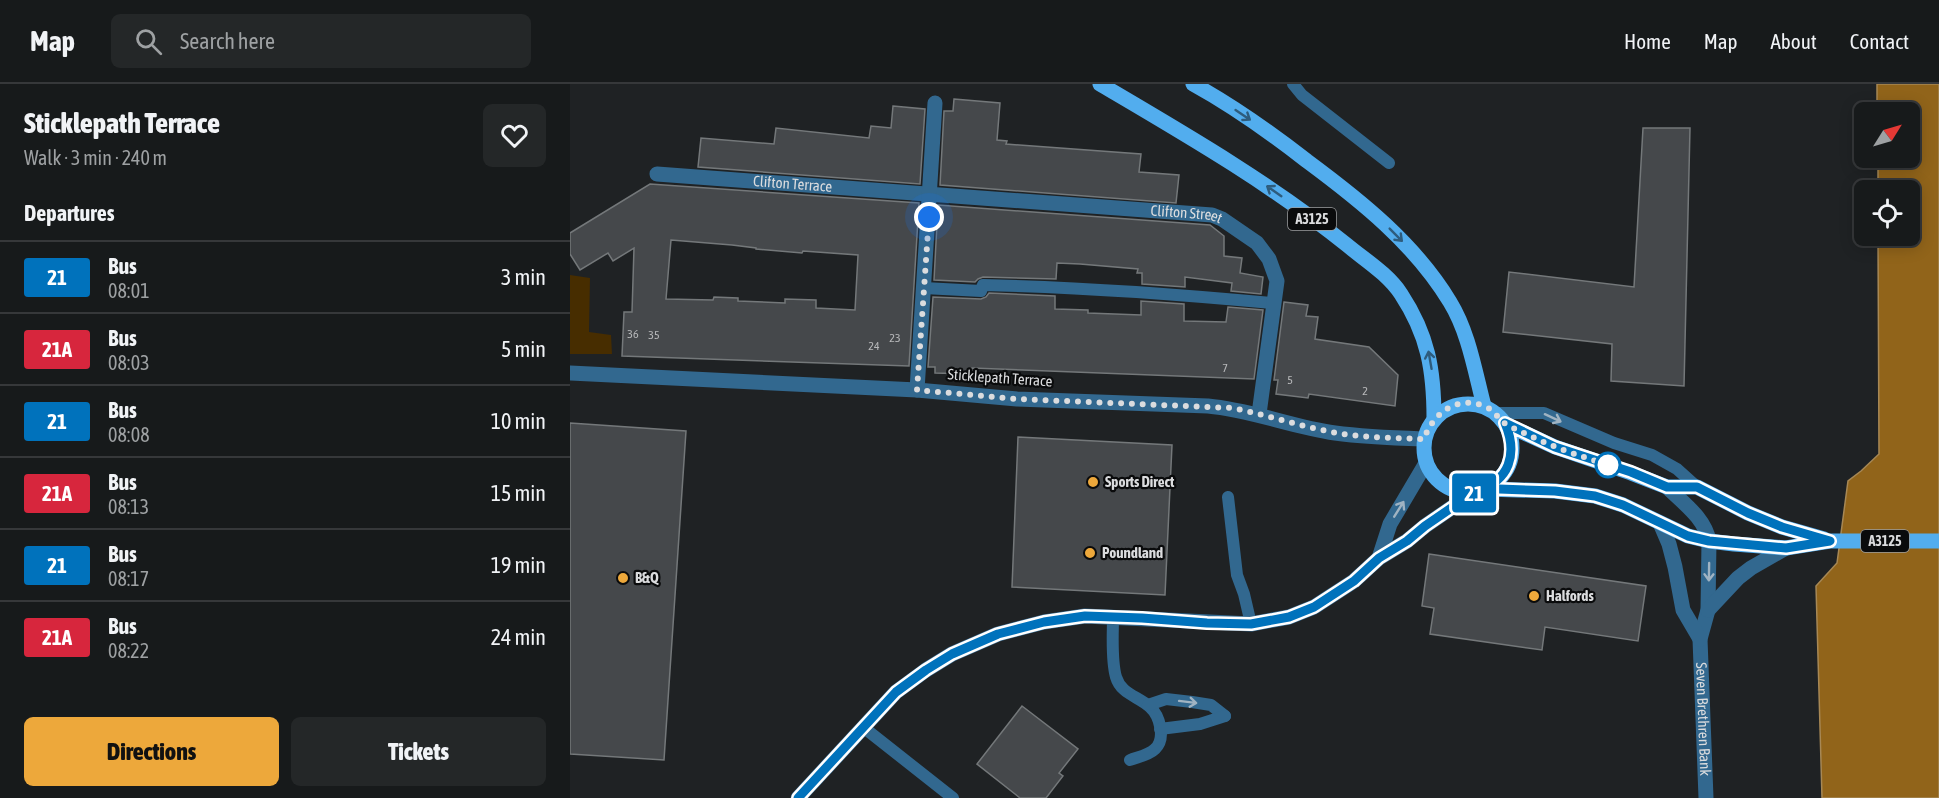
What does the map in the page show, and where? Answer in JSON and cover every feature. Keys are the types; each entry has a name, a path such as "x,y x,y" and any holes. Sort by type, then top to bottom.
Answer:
{"main road":[{"name":"A3125","path":"1102,84 1202,144 1272,190 1336,236 1387,278 1399,291 1416,319 1428,352 1434,384 1434,419"},
{"name":"A3125","path":"1193,84 1209,89 1284,143 1350,193 1395,233 1426,267 1451,304 1495,414 1555,447 1631,472 1667,487 1697,487 1748,513 1782,527 1830,541"},
{"path":"1471,403 1495,414 1511,438 1512,453 1507,468 1498,480 1481,490 1461,492 1446,487 1434,477 1426,464 1423,451 1424,439 1434,419 1444,410 1457,404 1471,403"},
{"name":"A3125","path":"1481,490 1555,491 1595,496 1623,505 1688,536 1709,541 1786,548 1830,541 1939,541"}],"street":[{"path":"917,390 935,102"},
{"name":"Clifton Terrace","path":"657,174 930,194"},
{"name":"Clifton Street","path":"930,194 1212,215 1222,219 1257,243 1269,259 1276,280 1259,414"},
{"name":"Sticklepath Terrace","path":"570,373 917,390 1017,399 1208,406 1233,408 1282,422 1335,433 1424,439"},
{"path":"1379,558 1390,524 1426,464"},
{"path":"1667,487 1702,523 1709,541"},
{"path":"798,798 896,692 952,654 987,639 1044,622 1085,616 1251,624 1289,617 1314,607 1354,581 1379,558 1481,490"},
{"name":"Seven Brethren Bank","path":"1660,523 1672,556 1683,610 1700,639"},
{"name":"Seven Brethren Bank","path":"1706,798 1700,639 1708,610 1709,541"},
{"name":"Seven Brethren Bank","path":"1708,610 1738,578 1786,548"}],"lane":[{"path":"1293,84 1302,95 1389,163"},
{"path":"924,288 981,291 983,285 1051,286 1272,303"},
{"path":"1495,414 1544,414 1614,443 1652,455 1677,469 1697,487"},
{"path":"1228,497 1237,575 1251,624"},
{"path":"1113,617 1116,677 1124,690 1151,707 1161,729 1156,749 1130,760"},
{"path":"1148,705 1166,699 1192,702 1211,705 1226,716 1200,724 1161,729"},
{"path":"863,727 953,798"}],"shaded area":[{"path":"1877,84 1939,84 1939,798 1822,798 1816,586 1837,563 1848,481 1879,454 1878,246 1920,246 1920,180 1878,180 1878,168 1920,168 1920,102 1877,102"},
{"path":"570,275 590,278 589,332 611,335 612,354 570,354"}],"building":[{"path":"954,99 1000,103 997,140 1007,141 1006,144 1141,154 1139,172 1179,175 1176,203 940,185 944,111 953,111"},
{"path":"893,106 925,109 920,184 698,167 701,138 774,144 776,128 869,138 871,126 891,128"},
{"path":"1643,128 1690,128 1684,386 1611,381 1612,344 1503,332 1509,272 1634,287"},
{"path":"650,184 919,203 909,366 622,356 624,312 632,312 634,248 613,261 608,253 580,270 570,254 570,233","holes":["671,240 802,253 803,251 858,255 855,310 816,308 816,300 785,299 785,303 738,301 738,298 714,297 713,300 666,299"]},
{"path":"938,205 1210,225 1224,236 1224,256 1242,258 1240,273 1263,277 1261,294 1231,291 1232,283 1185,277 1185,287 1142,284 1142,273 1137,273 1138,269 1057,263 1056,279 983,277 975,282 934,280"},
{"path":"989,293 1055,296 1055,309 1088,310 1088,313 1141,315 1141,301 1184,304 1184,321 1226,322 1228,307 1263,310 1254,379 972,368 971,374 935,373 935,367 928,367 933,297 981,299"},
{"path":"1284,302 1308,305 1306,316 1318,317 1315,339 1369,347 1398,375 1395,406 1309,394 1308,398 1276,394 1278,380 1274,380"},
{"name":"B&Q","path":"570,423 686,431 664,760 570,754"},
{"path":"1018,437 1172,445 1165,595 1012,587"},
{"name":"Halfords","path":"1429,554 1646,586 1638,641 1545,627 1542,650 1430,634 1434,608 1422,606"},
{"path":"1022,706 1078,749 1059,773 1063,776 1046,798 1020,798 977,764"}],"bus line":[{"name":"21","path":"798,798 896,692 952,654 998,634 1044,622 1085,616 1251,624 1289,617 1314,607 1354,581 1379,558 1407,541 1425,526 1476,491 1485,489 1498,480 1507,468 1512,453 1511,438 1505,423 1555,447 1631,472 1667,487 1697,487 1748,513 1782,527 1830,541 1786,548 1709,541 1688,536 1623,505 1595,496 1555,491 1499,489"}],"place":[{"name":"Sports Direct","path":"1093,482"},
{"name":"Poundland","path":"1090,553"},
{"name":"B&Q","path":"623,578"},
{"name":"Halfords","path":"1534,596"}],"route":[{"path":"929,217 917,390 1017,399 1233,408 1282,422 1335,433 1424,439 1434,419 1444,410 1457,404 1471,403 1484,406 1496,413 1505,423 1555,447 1612,466 1608,465"}]}
